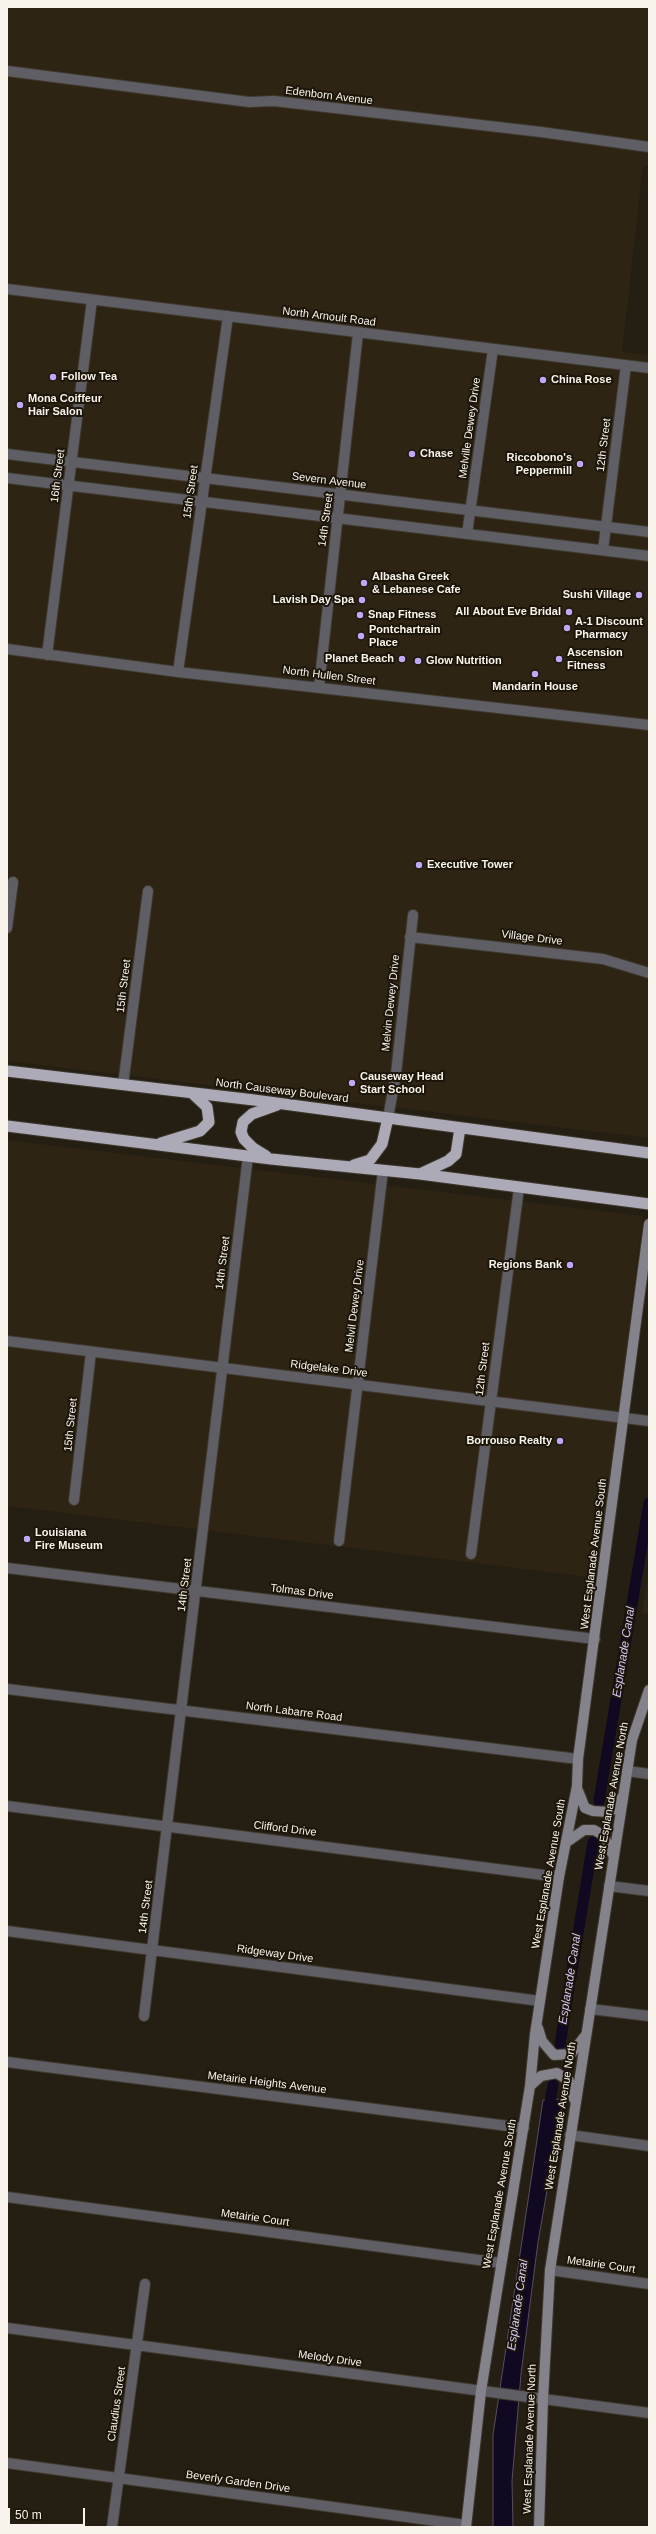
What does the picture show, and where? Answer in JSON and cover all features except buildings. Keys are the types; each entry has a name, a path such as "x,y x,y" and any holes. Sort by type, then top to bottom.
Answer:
{"highway":[{"name":"North Causeway Boulevard","path":"7,1071 279,1104 649,1153"},
{"path":"156,1144 200,1131 209,1122 207,1108 200,1099 191,1093"},
{"path":"271,1159 253,1148 244,1139 241,1132 246,1117 279,1104"},
{"path":"348,1167 366,1162 375,1156 382,1144 388,1118"},
{"path":"7,1126 271,1159 420,1174 649,1204"},
{"path":"420,1174 448,1161 456,1154 458,1150 460,1128"}],"main road":[{"name":"West Esplanade Avenue South","path":"466,2526 486,2392 501,2263 524,2128 538,2028 540,2001 559,1877 577,1786 578,1759 649,1224"},
{"name":"West Esplanade Avenue North","path":"539,2527 543,2399 550,2270 632,1740 649,1690"},
{"path":"577,1786 585,1808 593,1811 608,1812 616,1808 623,1794"},
{"path":"567,1842 584,1830 594,1830 606,1838 614,1857"},
{"path":"538,2028 546,2048 554,2054 562,2056 571,2054 586,2033"},
{"path":"530,2086 541,2076 557,2073 569,2081 576,2102"}],"street":[{"name":"Edenborn Avenue","path":"7,71 249,102 274,101 541,132 649,147"},
{"name":"North Arnoult Road","path":"7,289 649,368"},
{"name":"16th Street","path":"47,654 92,300"},
{"name":"15th Street","path":"178,672 228,316"},
{"name":"14th Street","path":"319,687 337,518 342,495 358,333"},
{"name":"Melville Dewey Drive","path":"467,534 493,349"},
{"name":"12th Street","path":"603,550 626,366"},
{"name":"Severn Avenue","path":"7,454 649,532"},
{"path":"7,478 649,556"},
{"name":"North Hullen Street","path":"7,649 178,672 649,725"},
{"path":"7,928 13,882"},
{"name":"15th Street","path":"123,1085 148,890"},
{"name":"Melvin Dewey Drive","path":"388,1118 396,1074 413,915"},
{"name":"Village Drive","path":"410,937 603,959 649,973"},
{"name":"14th Street","path":"144,2016 248,1156"},
{"name":"Melvil Dewey Drive","path":"339,1541 383,1170"},
{"name":"12th Street","path":"471,1554 519,1188"},
{"name":"Ridgelake Drive","path":"7,1341 645,1420"},
{"name":"15th Street","path":"74,1500 91,1352"},
{"name":"Tolmas Drive","path":"7,1568 595,1639"},
{"name":"North Labarre Road","path":"7,1689 578,1759"},
{"path":"627,1771 649,1774"},
{"name":"Clifford Drive","path":"7,1806 559,1877"},
{"path":"609,1886 649,1891"},
{"name":"Ridgeway Drive","path":"7,1931 540,2001"},
{"path":"590,2009 649,2016"},
{"name":"Metairie Heights Avenue","path":"7,2062 524,2128"},
{"path":"570,2135 649,2146"},
{"name":"Metairie Court","path":"7,2197 501,2263"},
{"name":"Metairie Court","path":"550,2270 649,2284"},
{"name":"Claudius Street","path":"112,2527 145,2284"},
{"name":"Melody Drive","path":"7,2328 649,2413"},
{"name":"Beverly Garden Drive","path":"7,2463 466,2526"}],"shaded area":[{"path":"7,7 649,7 649,166 643,166 622,352 649,355 649,1138 7,1061"},
{"path":"7,1140 643,1216 598,1578 7,1506"},
{"path":"649,1571 649,1614 642,1613"}],"water":[{"path":"563,2099 538,2242 521,2374 512,2481 513,2527 493,2527 493,2435 543,2100"}],"waterway":[{"name":"Esplanade Canal","path":"599,1801 649,1503"},
{"name":"Esplanade Canal","path":"560,2044 593,1842"},
{"name":"Esplanade Canal","path":"548,2114 553,2085"}],"place":[{"name":"Follow Tea","path":"53,377"},
{"name":"China Rose","path":"543,380"},
{"name":"Mona Coiffeur Hair Salon","path":"20,405"},
{"name":"Chase","path":"412,454"},
{"name":"Riccobono's Peppermill","path":"580,464"},
{"name":"Albasha Greek & Lebanese Cafe","path":"364,583"},
{"name":"Sushi Village","path":"639,595"},
{"name":"Lavish Day Spa","path":"362,600"},
{"name":"All About Eve Bridal","path":"569,612"},
{"name":"Snap Fitness","path":"360,615"},
{"name":"A-1 Discount Pharmacy","path":"567,628"},
{"name":"Pontchartrain Place","path":"361,636"},
{"name":"Planet Beach","path":"402,659"},
{"name":"Ascension Fitness","path":"559,659"},
{"name":"Glow Nutrition","path":"418,661"},
{"name":"Mandarin House","path":"535,674"},
{"name":"Executive Tower","path":"419,865"},
{"name":"Causeway Head Start School","path":"352,1083"},
{"name":"Regions Bank","path":"570,1265"},
{"name":"Borrouso Realty","path":"560,1441"},
{"name":"Louisiana Fire Museum","path":"27,1539"}]}
